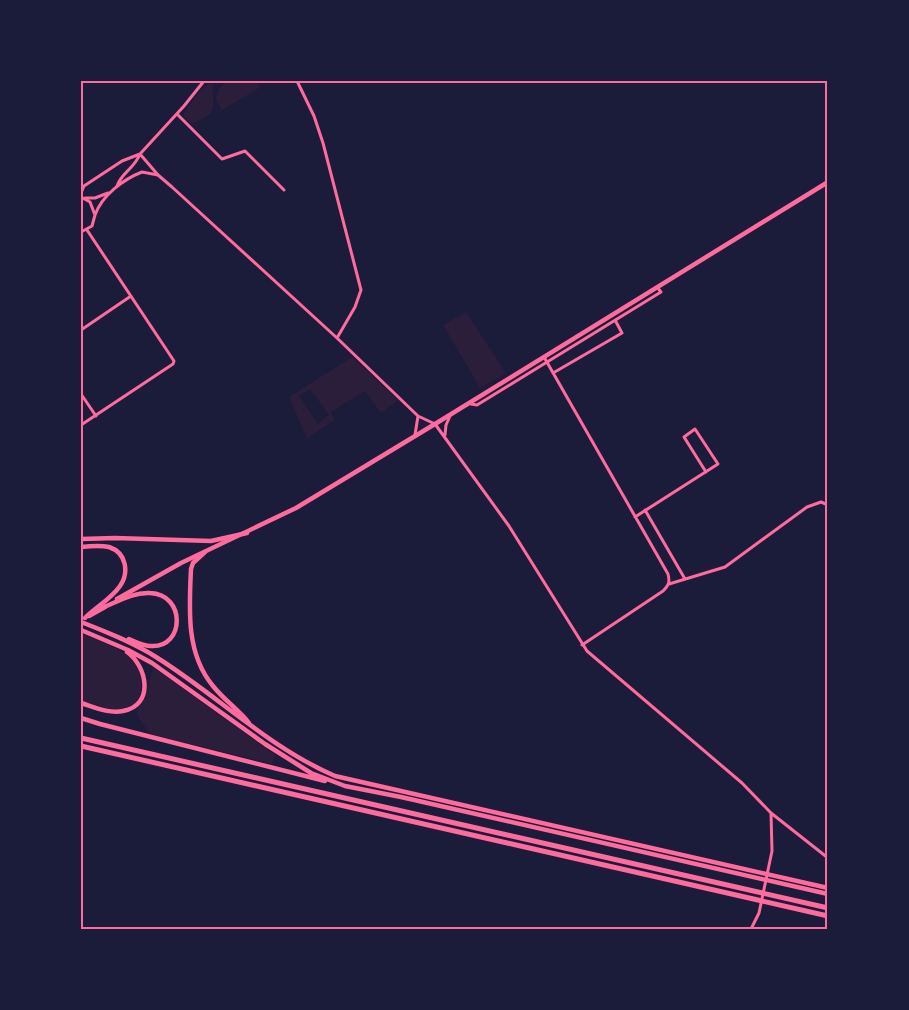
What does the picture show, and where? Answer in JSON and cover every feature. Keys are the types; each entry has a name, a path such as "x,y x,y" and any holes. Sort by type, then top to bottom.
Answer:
{"highway":[{"path":"81,738 828,908"},
{"path":"81,746 828,916"}],"main road":[{"path":"828,182 657,287 545,360 484,397 469,403 296,508 162,573 102,606 82,620 158,658 293,755 335,776 828,888"},
{"path":"81,539 211,542 248,533"},
{"path":"81,547 111,548 117,551 124,560 126,571 123,581 102,606"},
{"path":"205,552 191,569 193,646 200,667 213,686 253,728"},
{"path":"102,606 134,595 153,593 163,596 171,603 177,620 173,635 165,643 157,646 147,646 102,630"},
{"path":"81,630 130,654 141,669 146,683 139,702 127,710 107,711 81,703"},
{"path":"81,630 152,663 284,756 311,773 345,786"},
{"path":"81,718 345,786 828,894"}],"street":[{"path":"117,188 124,174 133,168 140,154 204,81"},
{"path":"297,82 314,116 323,143 360,290 356,307 337,338"},
{"path":"177,114 222,159 245,151 284,190"},
{"path":"140,154 158,175 337,338 418,416 435,424 509,526 587,651 742,783 771,813 828,858"},
{"path":"82,196 84,186 122,161 140,154"},
{"path":"81,232 92,226 101,201 110,193 142,172 158,175"},
{"path":"82,196 95,198 110,193"},
{"path":"82,196 94,208 95,215"},
{"path":"81,425 173,364 173,357 87,230"},
{"path":"657,287 661,292 545,360 668,574 669,584"},
{"path":"81,330 131,296"},
{"path":"553,373 622,333 615,320"},
{"path":"81,394 96,416"},
{"path":"445,437 446,424 451,414"},
{"path":"415,436 418,416"},
{"path":"635,517 645,510 706,472 718,464 695,429 684,437 706,472"},
{"path":"582,645 663,591 669,584 725,567 807,507 821,502 828,505"},
{"path":"645,510 686,579"},
{"path":"751,929 759,913 770,863 771,813"}],"shaded area":[{"path":"228,81 255,81 261,87 220,111 221,108 216,100 217,93"},
{"path":"210,83 213,85 213,110 192,124 184,117 184,113 199,92"},
{"path":"466,312 506,373 480,388 443,325"},
{"path":"352,357 398,400 381,413 365,391 331,412 334,420 307,439 289,397","holes":["310,389 329,415 318,424 299,396"]},
{"path":"81,633 121,651 136,665 141,688 140,695 131,706 112,709 81,701"},
{"path":"153,667 276,756 272,764 150,734 138,717 137,709 145,699"}]}
